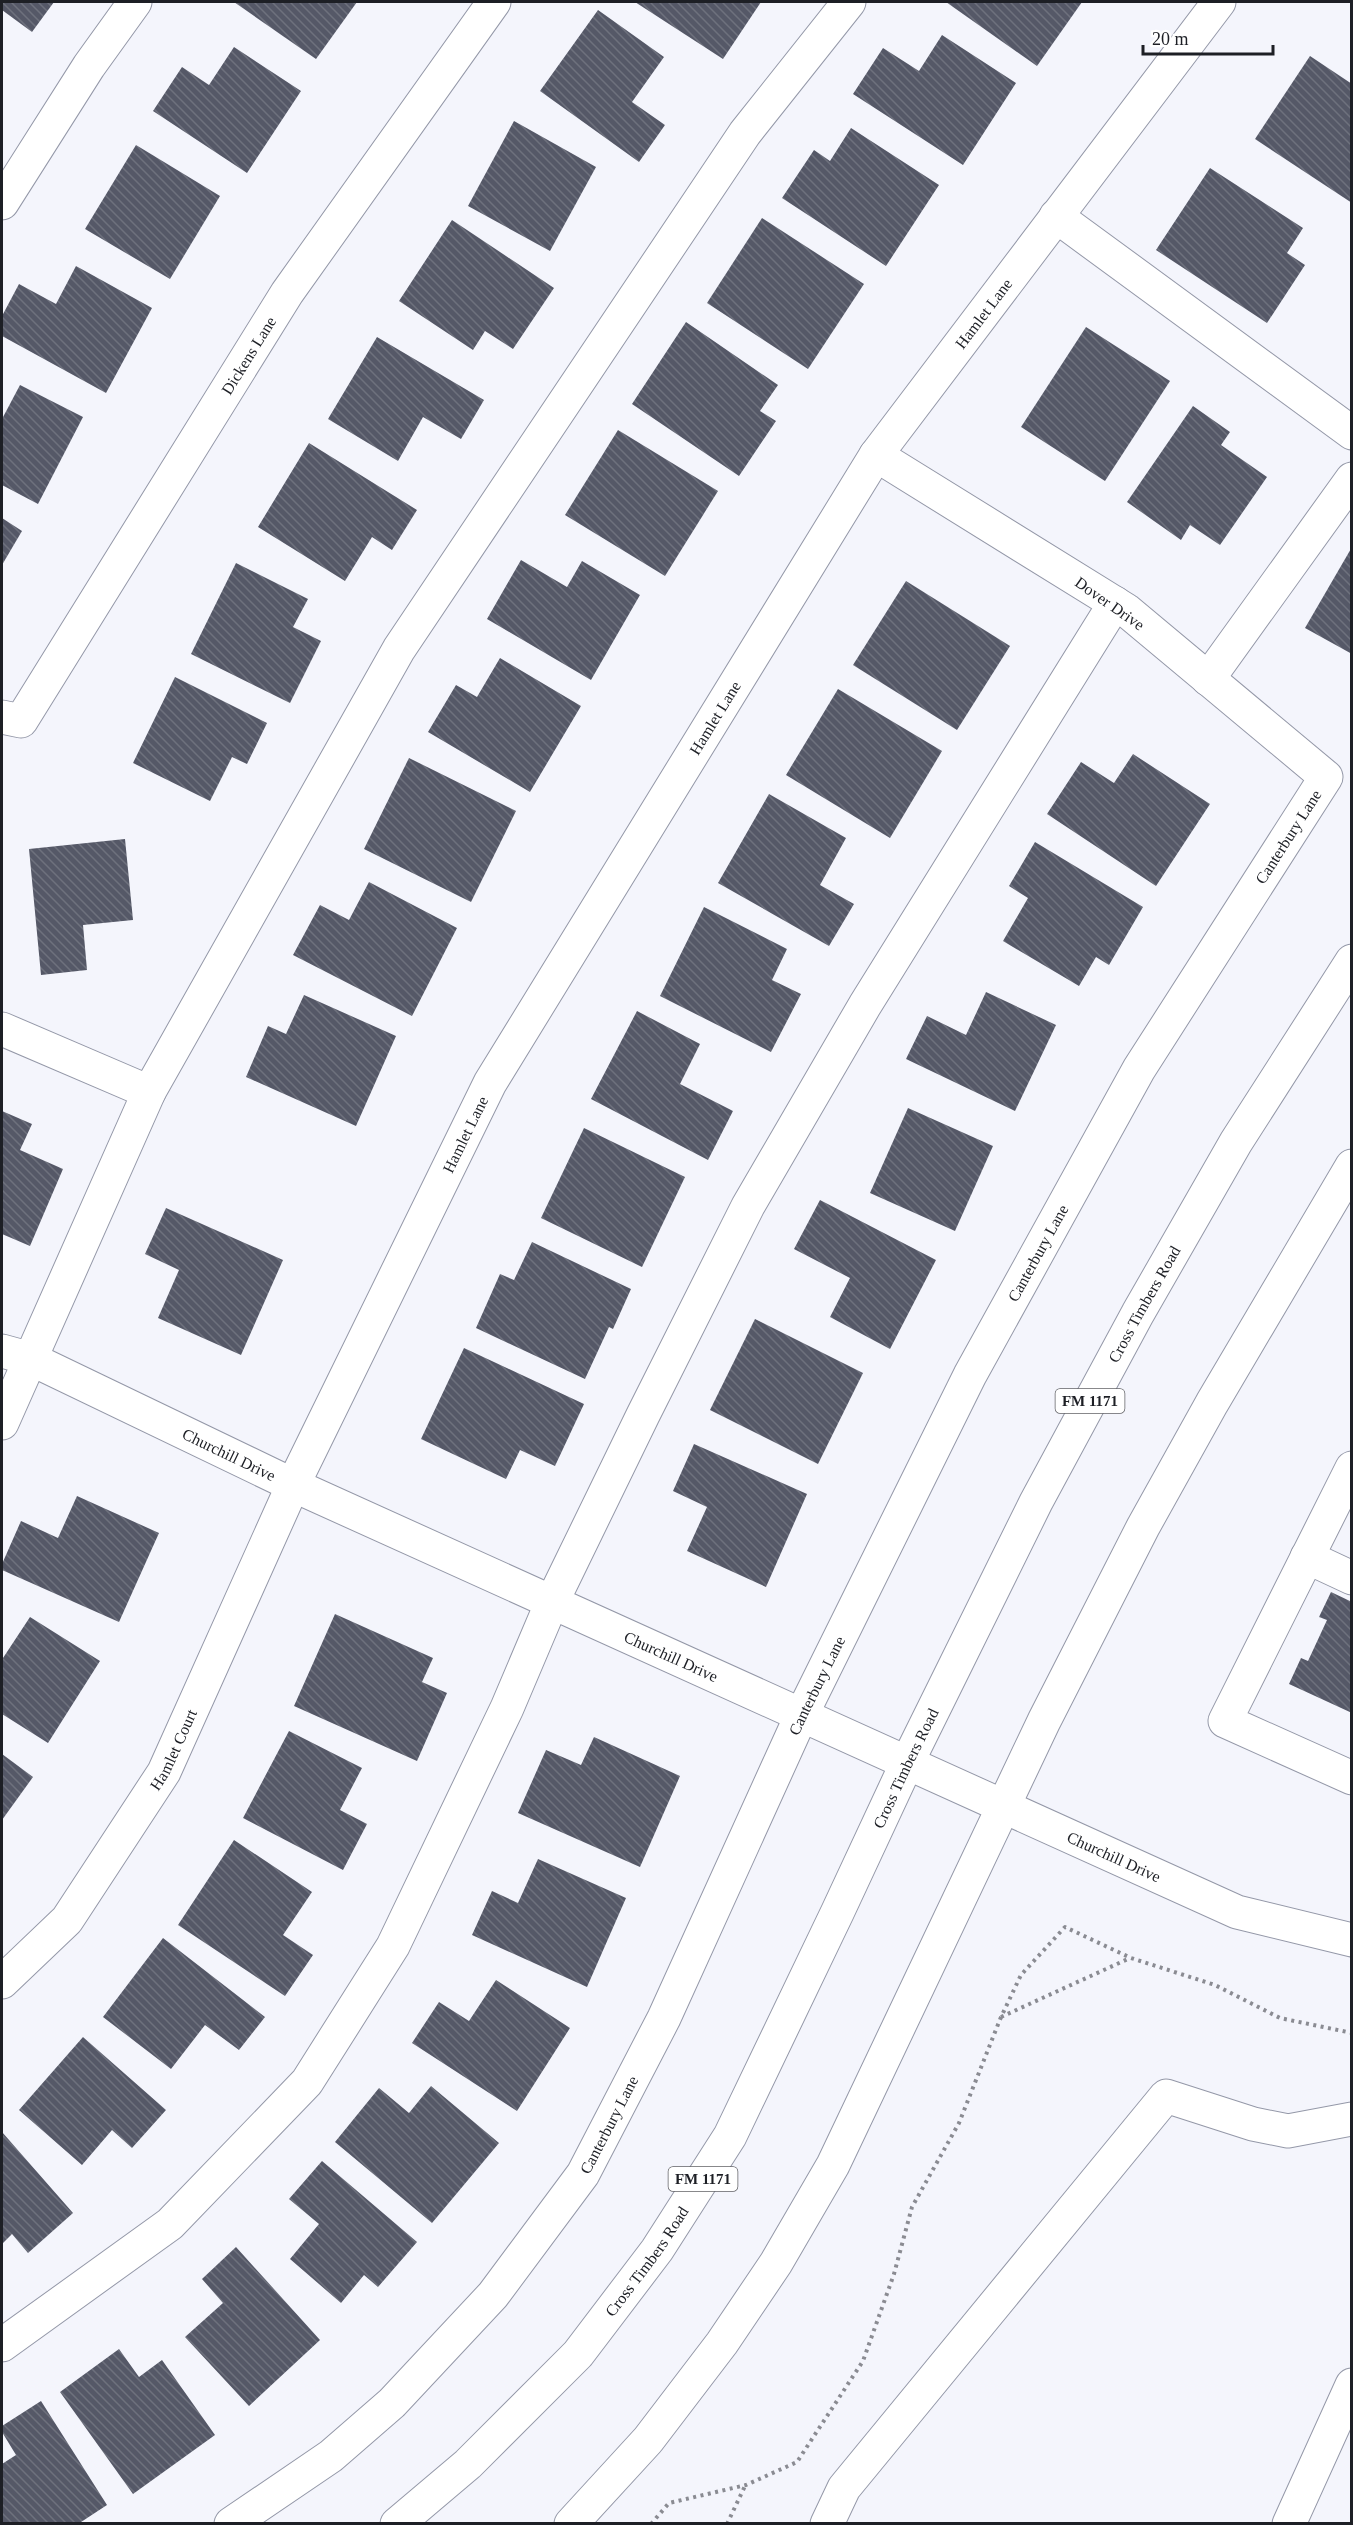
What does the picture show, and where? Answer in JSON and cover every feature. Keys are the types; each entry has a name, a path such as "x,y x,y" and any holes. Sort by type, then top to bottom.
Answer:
{"street":[{"path":"2,203 89,66 135,2"},
{"name":"Dickens Lane","path":"11,719 287,293 494,2"},
{"path":"2,1423 16,1355 148,1092 399,650 745,133 849,2"},
{"name":"Hamlet Lane","path":"293,1485 490,1083 876,455 1219,2"},
{"path":"1056,216 1352,433"},
{"name":"Dover Drive","path":"876,455 1115,603 1326,777"},
{"path":"1208,679 1352,479"},
{"path":"2,2344 170,2224 308,2082 393,1946 507,1708 552,1602 748,1206 865,1005 1115,603"},
{"name":"Canterbury Lane","path":"231,2523 331,2456 392,2403 494,2295 583,2174 664,2018 802,1714 970,1375 1139,1070 1326,777"},
{"name":"Cross Timbers Road","path":"397,2523 468,2464 578,2354 657,2250 730,2136 907,1763 1036,1502 1138,1313 1236,1142 1352,961"},
{"path":"2,1029 148,1092"},
{"path":"571,2523 648,2440 722,2343 776,2263 833,2165 1044,1721 1143,1527 1218,1392 1352,1166"},
{"name":"Churchill Drive","path":"16,1355 293,1485 1237,1912 1352,1940"},
{"path":"1352,1468 1225,1720 1352,1778"},
{"name":"Hamlet Court","path":"2,1982 67,1920 164,1772 293,1485"},
{"path":"1307,1557 1352,1578"},
{"path":"827,2523 844,2488 1166,2096 1253,2124 1288,2131 1352,2119"},
{"path":"1289,2523 1352,2385"}],"path":[{"path":"651,2523 669,2503 746,2485 797,2463 863,2361 894,2274 912,2207 959,2123 1001,2017 1021,1975 1065,1927 1131,1958 1215,1985 1280,2018 1352,2033"},
{"path":"1001,2017 1131,1958"},
{"path":"727,2523 746,2485"}],"building":[{"path":"2,2 54,2 32,32 2,10"},
{"path":"234,2 357,2 316,59"},
{"path":"635,2 761,2 723,59"},
{"path":"946,2 1082,2 1037,66"},
{"path":"598,10 664,57 632,102 665,125 639,162 540,91"},
{"path":"942,35 1016,83 963,165 853,94 883,48 919,71"},
{"path":"234,47 301,91 247,173 153,111 182,67 209,85"},
{"path":"1310,56 1352,84 1352,203 1255,139"},
{"path":"514,121 596,167 550,251 468,206"},
{"path":"851,128 939,185 886,266 782,198 814,150 830,161"},
{"path":"136,145 220,196 170,279 85,229"},
{"path":"1210,168 1303,228 1287,253 1305,265 1267,323 1156,250"},
{"path":"762,218 864,284 808,369 707,303"},
{"path":"452,220 554,288 513,349 485,331 473,350 399,301"},
{"path":"76,266 152,308 106,393 2,336 2,316 19,284 56,304"},
{"path":"686,322 778,385 760,411 776,421 739,476 632,404"},
{"path":"1086,327 1170,381 1105,481 1021,427"},
{"path":"377,337 484,400 461,439 423,417 398,461 328,419"},
{"path":"20,385 83,417 38,504 2,485 2,419"},
{"path":"1193,406 1230,432 1221,445 1267,477 1220,545 1190,525 1181,540 1127,502"},
{"path":"618,430 718,491 665,576 565,515"},
{"path":"309,443 417,510 392,550 372,537 345,581 258,527"},
{"path":"2,518 22,531 2,565"},
{"path":"1352,547 1352,654 1305,628"},
{"path":"521,560 567,587 582,561 640,595 591,680 487,619"},
{"path":"236,563 308,599 293,627 321,641 290,703 191,654"},
{"path":"906,581 1010,646 957,730 853,665"},
{"path":"500,658 581,706 530,792 428,732 456,685 477,697"},
{"path":"175,677 267,723 247,764 232,757 210,801 133,763"},
{"path":"838,689 942,751 890,838 786,775"},
{"path":"1133,754 1210,804 1156,886 1047,814 1081,762 1114,783"},
{"path":"409,758 516,811 471,902 364,849"},
{"path":"769,794 846,838 820,885 854,904 829,946 718,883"},
{"path":"125,839 133,920 83,925 87,970 41,975 29,849"},
{"path":"1035,842 1143,907 1109,965 1096,957 1079,986 1003,941 1028,898 1009,886"},
{"path":"369,882 457,928 412,1016 293,955 320,905 349,920"},
{"path":"704,907 787,949 772,980 801,994 771,1052 660,996"},
{"path":"986,992 1056,1025 1015,1111 906,1059 927,1016 966,1035"},
{"path":"304,995 396,1036 356,1126 246,1077 268,1026 286,1034"},
{"path":"637,1011 700,1044 680,1084 733,1111 708,1160 591,1099"},
{"path":"908,1108 993,1146 955,1231 870,1193"},
{"path":"2,1111 32,1124 20,1150 63,1169 30,1246 2,1234"},
{"path":"584,1128 685,1177 642,1267 541,1218"},
{"path":"820,1200 936,1260 890,1349 830,1317 850,1278 794,1249"},
{"path":"166,1208 283,1260 241,1355 158,1318 179,1270 145,1254"},
{"path":"532,1242 631,1289 613,1329 609,1327 585,1379 476,1328 500,1274 514,1280"},
{"path":"755,1319 863,1373 818,1464 710,1410"},
{"path":"464,1348 584,1404 555,1466 520,1450 506,1479 421,1439"},
{"path":"694,1444 807,1494 766,1587 687,1551 707,1507 673,1491"},
{"path":"77,1496 159,1533 119,1622 2,1570 2,1564 21,1521 58,1538"},
{"path":"1331,1592 1352,1602 1352,1713 1289,1684 1301,1658 1308,1661 1327,1620 1319,1617"},
{"path":"335,1614 433,1658 422,1682 447,1693 417,1761 294,1706"},
{"path":"30,1617 100,1661 48,1743 2,1714 2,1657"},
{"path":"289,1731 362,1768 340,1810 367,1824 343,1870 243,1818"},
{"path":"594,1737 680,1776 640,1867 518,1813 546,1750 581,1765"},
{"path":"2,1754 33,1777 2,1820"},
{"path":"234,1840 312,1892 283,1935 313,1955 285,1996 178,1925"},
{"path":"538,1859 626,1898 587,1987 472,1935 492,1891 518,1903"},
{"path":"163,1938 265,2017 239,2050 205,2025 171,2069 103,2017"},
{"path":"496,1980 570,2028 517,2111 412,2043 439,2002 469,2021"},
{"path":"83,2037 166,2110 132,2148 112,2130 82,2165 19,2110"},
{"path":"431,2086 499,2143 432,2223 335,2142 379,2088 409,2113"},
{"path":"2,2132 73,2213 28,2253 12,2234 2,2244"},
{"path":"322,2161 417,2242 378,2287 364,2275 341,2303 290,2259 319,2224 289,2199"},
{"path":"236,2247 320,2340 249,2406 185,2337 223,2303 202,2279"},
{"path":"119,2349 139,2377 162,2360 215,2435 133,2494 60,2392"},
{"path":"41,2401 107,2505 78,2524 2,2524 2,2464 16,2455 2,2432 2,2426"}]}
